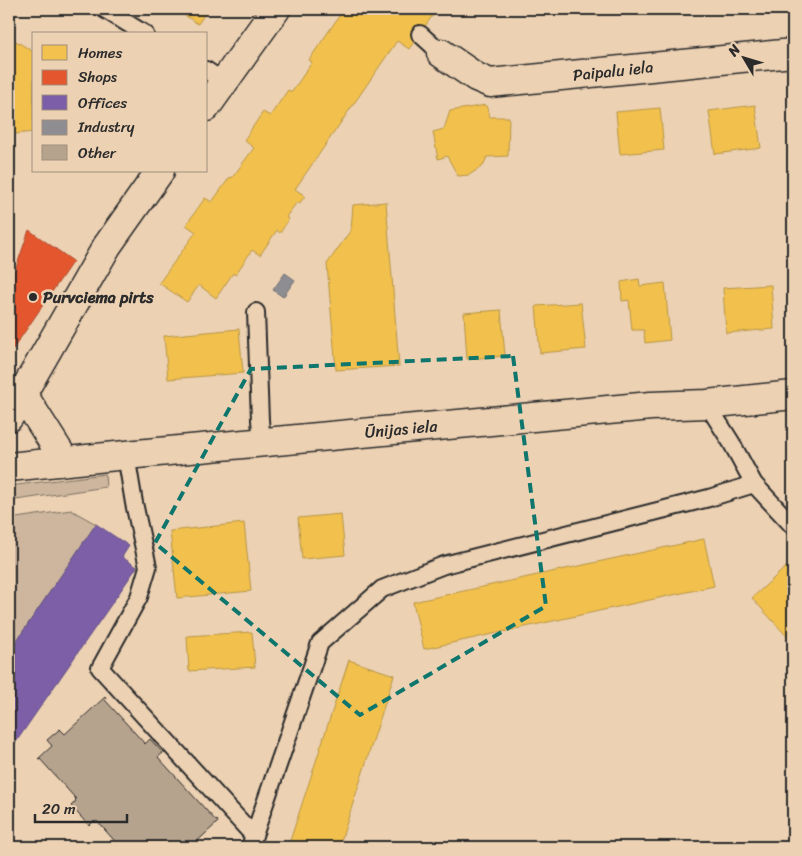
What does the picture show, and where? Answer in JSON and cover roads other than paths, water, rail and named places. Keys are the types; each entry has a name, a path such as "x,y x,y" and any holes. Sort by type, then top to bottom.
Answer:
{"street":[{"path":"208,100 215,76 276,9"},
{"name":"Paipalu iela","path":"441,53 476,77 490,83 793,53"},
{"path":"9,417 107,246 159,172"},
{"path":"22,393 65,461"},
{"name":"Ūnijas iela","path":"9,467 651,406 708,404 793,395"}],"lane":[{"path":"104,9 142,32"},
{"path":"420,34 441,53"},
{"path":"256,312 262,443"},
{"path":"708,404 754,484 793,526"},
{"path":"126,455 148,567 139,597 100,668 252,842 320,643 382,589 444,565 709,498 754,484"}],"place":[{"name":"Purvciema pirts","path":"33,297"}]}
